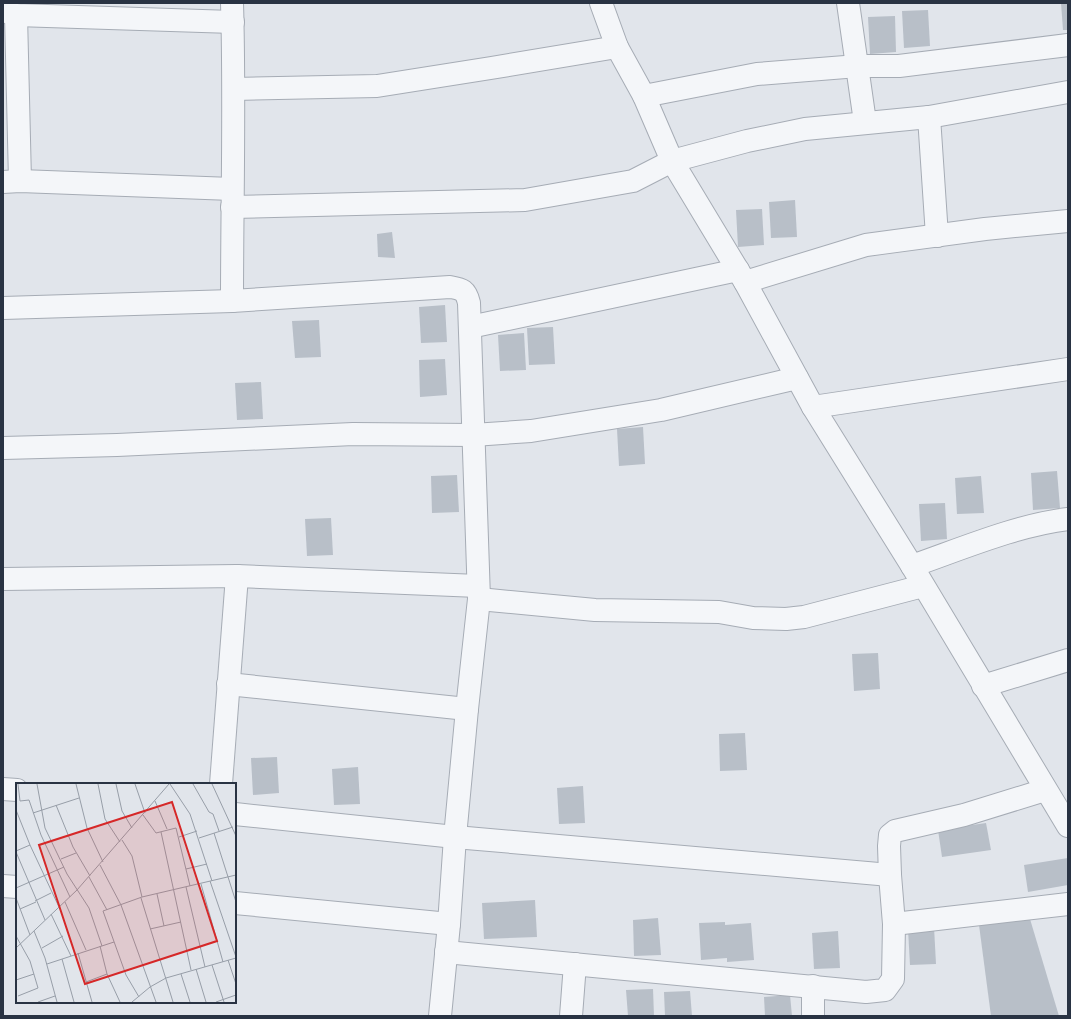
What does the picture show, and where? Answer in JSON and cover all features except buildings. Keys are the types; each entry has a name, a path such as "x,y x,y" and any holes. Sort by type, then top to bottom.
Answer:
{"street":[{"path":"601,3 617,46 644,96 672,161 741,276 813,407 912,566 983,686 1056,802 1068,826"},
{"path":"848,3 865,122"},
{"path":"232,301 232,198 234,89 232,13 10,13 11,181 232,198 526,200 633,181 672,161 747,141 806,128 929,117 1068,92"},
{"path":"644,96 757,74 858,66 899,66 1068,45"},
{"path":"234,89 377,86 617,46"},
{"path":"929,117 937,236"},
{"path":"470,327 741,276 866,245 985,229 1068,221"},
{"path":"3,308 232,301 450,287 459,288 467,294 470,327 478,592 455,837 450,924 440,1016"},
{"path":"813,407 1068,370"},
{"path":"3,448 117,445 353,434 473,435 531,431 661,410 797,378"},
{"path":"912,566 993,538 1048,522 1068,519"},
{"path":"3,578 236,576 478,592 595,610 719,612 753,618 786,619 804,617 923,586"},
{"path":"221,783 236,576"},
{"path":"983,686 1068,660"},
{"path":"228,684 467,709"},
{"path":"3,789 16,790"},
{"path":"446,952 866,992 885,990 893,978 894,924 890,876 890,835 895,831 964,815 1056,802"},
{"path":"236,814 455,837 890,876"},
{"path":"3,886 16,887"},
{"path":"236,904 450,924"},
{"path":"894,924 1068,904"},
{"path":"571,1016 575,964"},
{"path":"813,986 813,1016"}]}
